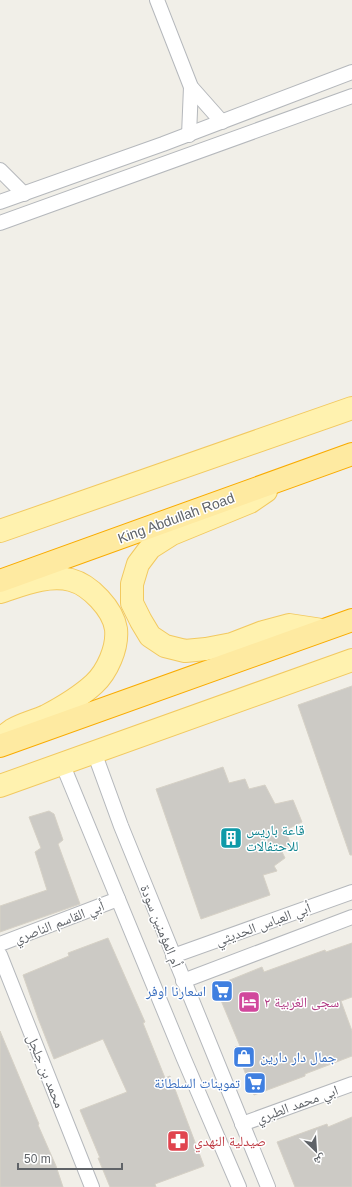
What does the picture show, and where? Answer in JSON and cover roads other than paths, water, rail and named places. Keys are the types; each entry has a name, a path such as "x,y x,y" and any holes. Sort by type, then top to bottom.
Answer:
{"highway":[{"name":"King Abdullah Road","path":"0,580 352,454"},
{"path":"0,746 352,620"}],"main road":[{"path":"4,526 352,408"},
{"path":"282,480 250,502 172,534 150,548 138,564 132,584 132,603 150,636 165,646 185,651 232,644 263,632 290,625 322,630"},
{"path":"0,592 26,584 54,578 72,580 88,588 99,599 110,614 116,629 115,644 112,656 104,672 94,684 46,716 12,730 0,739"},
{"path":"0,786 352,660"}],"street":[{"path":"157,0 190,87 222,122"},
{"path":"0,202 189,135 352,72"},
{"path":"189,135 190,87"},
{"path":"0,223 352,96"},
{"path":"0,170 24,194"},
{"name":"أم المؤمنين سودة","path":"94,752 121,826 268,1187"},
{"name":"أم المؤمنين سودة","path":"62,763 184,1059 239,1187"},
{"name":"أبي العباس الحديثي","path":"173,956 352,892"},
{"name":"أبي القاسم الناصري","path":"0,944 118,899"},
{"name":"أبي العباس الحديثي","path":"183,981 352,916"},
{"name":"محمد بن جلجل","path":"0,955 92,1187"},
{"name":"ابي محمد الطبري","path":"242,1124 352,1084"}],"place":[{"name":"قاعة باريس للاحتفالات","path":"231,838"},
{"name":"اسعارنا اوفر","path":"222,991"},
{"name":"سجى الغربية ٢","path":"249,1002"},
{"name":"جمال دار دارين","path":"244,1057"},
{"name":"تموينات السلطانة","path":"255,1083"},
{"name":"صيدلية النهدي","path":"178,1141"}]}
